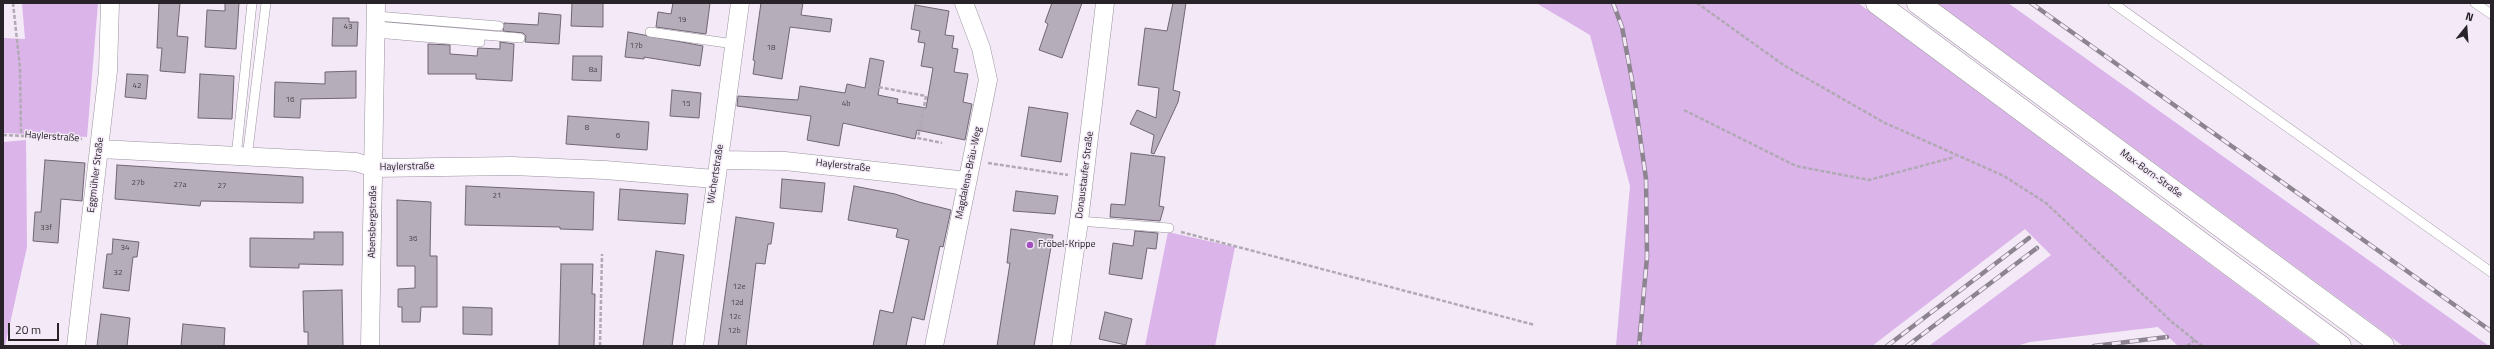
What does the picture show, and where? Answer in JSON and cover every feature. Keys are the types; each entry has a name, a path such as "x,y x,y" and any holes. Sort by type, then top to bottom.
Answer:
{"main road":[{"path":"1877,3 2340,346"},
{"name":"Max-Born-Straße","path":"1918,3 2383,346"}],"street":[{"name":"Eggmühler Straße","path":"76,346 108,71 110,3"},
{"name":"Wichertstraße","path":"694,346 715,179 719,160 740,3"},
{"name":"Magdalena-Bräu-Weg","path":"934,346 988,80 981,48 964,3"},
{"name":"Donaustaufer Straße","path":"1061,346 1080,221 1105,3"},
{"name":"Abensbergstraße","path":"370,346 376,19"},
{"name":"Haylerstraße","path":"100,145 241,157 356,162 374,168 512,166 605,170 715,179"},
{"name":"Haylerstraße","path":"719,160 800,162 967,181"}],"lane":[{"path":"241,157 252,3"},
{"path":"241,157 266,3"},
{"path":"2113,3 2491,272"},
{"path":"2475,3 2491,14"},
{"path":"376,19 499,26"},
{"path":"376,19 520,38"},
{"path":"376,19 480,42"},
{"path":"650,32 734,44"},
{"path":"1080,221 1169,228"}],"path":[{"path":"13,3 20,68 21,135"},
{"path":"1697,3 1785,66 1885,123 1956,157 2004,176 2046,203 2155,307 2202,346"},
{"path":"874,86 926,96 918,138 942,143"},
{"path":"1684,110 1796,166 1869,180 1956,157"},
{"name":"Haylerstraße","path":"3,134 100,145"},
{"path":"971,161 1084,178"},
{"path":"1169,228 1535,325"},
{"path":"600,346 602,254"},
{"path":"2187,346 2194,340"}],"shaded area":[{"path":"22,3 98,3 87,137 3,133 3,38 25,39"},
{"path":"1536,3 1858,3 2320,346 2178,346 2158,327 2030,342 2016,346 1929,346 2051,255 2025,229 1872,346 1616,346 1630,186 1590,35"},
{"path":"1937,3 2008,3 2489,346 2403,346"},
{"path":"26,140 27,247 5,346 3,346 3,142"},
{"path":"1168,232 1235,247 1215,346 1145,346"}],"building":[{"path":"159,3 180,3 177,36 188,37 185,73 160,71 162,48 157,48"},
{"path":"225,3 239,3 236,49 205,47 207,10 225,11"},
{"path":"572,3 603,3 603,27 571,26"},
{"path":"673,3 710,3 706,34 656,27 658,12 671,14"},
{"path":"761,3 803,3 801,15 832,19 830,32 790,27 782,79 753,74 755,61 753,60"},
{"path":"1052,3 1082,3 1062,58 1039,50 1048,24 1045,22"},
{"path":"1173,3 1186,3 1173,90 1180,92 1178,102 1154,154 1151,153 1154,135 1130,124 1137,110 1156,118 1159,88 1138,85 1145,28 1167,31"},
{"path":"915,5 949,11 945,35 954,36 952,48 958,49 954,72 968,74 963,102 972,104 965,140 917,130 915,139 843,123 839,146 807,140 811,116 737,106 738,96 798,100 800,86 845,93 847,84 865,88 870,58 884,61 878,95 898,99 897,103 926,108 933,68 921,66 925,43 918,42 920,31 911,29"},
{"path":"539,13 561,15 559,44 525,42 526,36 523,33 503,31 504,23 538,25"},
{"path":"333,18 349,18 349,22 358,22 357,46 332,46"},
{"path":"628,32 703,46 700,66 644,57 644,59 625,57"},
{"path":"500,42 514,44 512,81 476,79 476,74 428,74 428,44 450,45 450,54 477,56 478,48 500,49"},
{"path":"573,56 602,56 601,81 572,80"},
{"path":"356,71 356,98 301,99 300,118 274,117 275,82 325,84 325,72"},
{"path":"127,74 148,75 146,99 125,97"},
{"path":"200,74 234,76 232,119 198,118"},
{"path":"672,90 701,93 699,118 670,116"},
{"path":"1029,107 1068,113 1061,162 1021,156"},
{"path":"568,116 649,122 647,150 566,144"},
{"path":"1131,153 1165,157 1159,206 1164,207 1160,221 1110,217 1111,204 1125,205"},
{"path":"45,160 85,163 82,201 61,199 58,243 33,241 35,212 41,212"},
{"path":"117,165 303,177 303,203 201,201 200,206 115,199"},
{"path":"782,179 825,183 822,212 780,208"},
{"path":"466,186 594,192 593,230 560,229 560,227 465,225"},
{"path":"854,186 895,194 951,210 943,247 940,246 924,320 912,317 906,346 873,346 880,310 893,313 909,240 896,237 898,229 848,220"},
{"path":"620,189 688,194 685,224 618,220"},
{"path":"1016,191 1058,196 1055,214 1013,211"},
{"path":"397,200 431,202 430,256 437,256 437,307 421,307 420,322 402,322 402,307 398,307 398,289 415,288 415,266 397,266"},
{"path":"736,217 774,223 771,244 768,244 765,264 756,263 746,346 718,346"},
{"path":"1011,229 1053,235 1034,346 997,346 1010,263 1007,263"},
{"path":"1135,231 1158,233 1156,249 1147,248 1142,279 1109,274 1113,243 1133,246"},
{"path":"314,232 343,232 343,265 299,264 299,268 250,267 250,238 314,239"},
{"path":"113,239 139,242 137,257 133,257 129,291 103,288 107,254 112,254"},
{"path":"656,251 684,255 672,346 643,346"},
{"path":"561,264 593,264 592,294 595,294 594,346 559,346"},
{"path":"342,290 343,346 308,346 308,332 304,332 303,291"},
{"path":"463,307 492,308 492,335 463,334"},
{"path":"1105,312 1132,319 1126,345 1099,339"},
{"path":"101,314 130,318 127,346 97,346"},
{"path":"183,324 225,328 224,346 181,346"}],"railway":[{"path":"1613,3 1622,27 1632,80 1646,179 1647,257 1639,346"},
{"path":"2031,3 2491,331"},
{"path":"1887,346 2029,238"},
{"path":"1907,346 2037,248"},
{"path":"2094,346 2167,337"}],"place":[{"name":"Fröbel-Krippe","path":"1030,245"}]}
